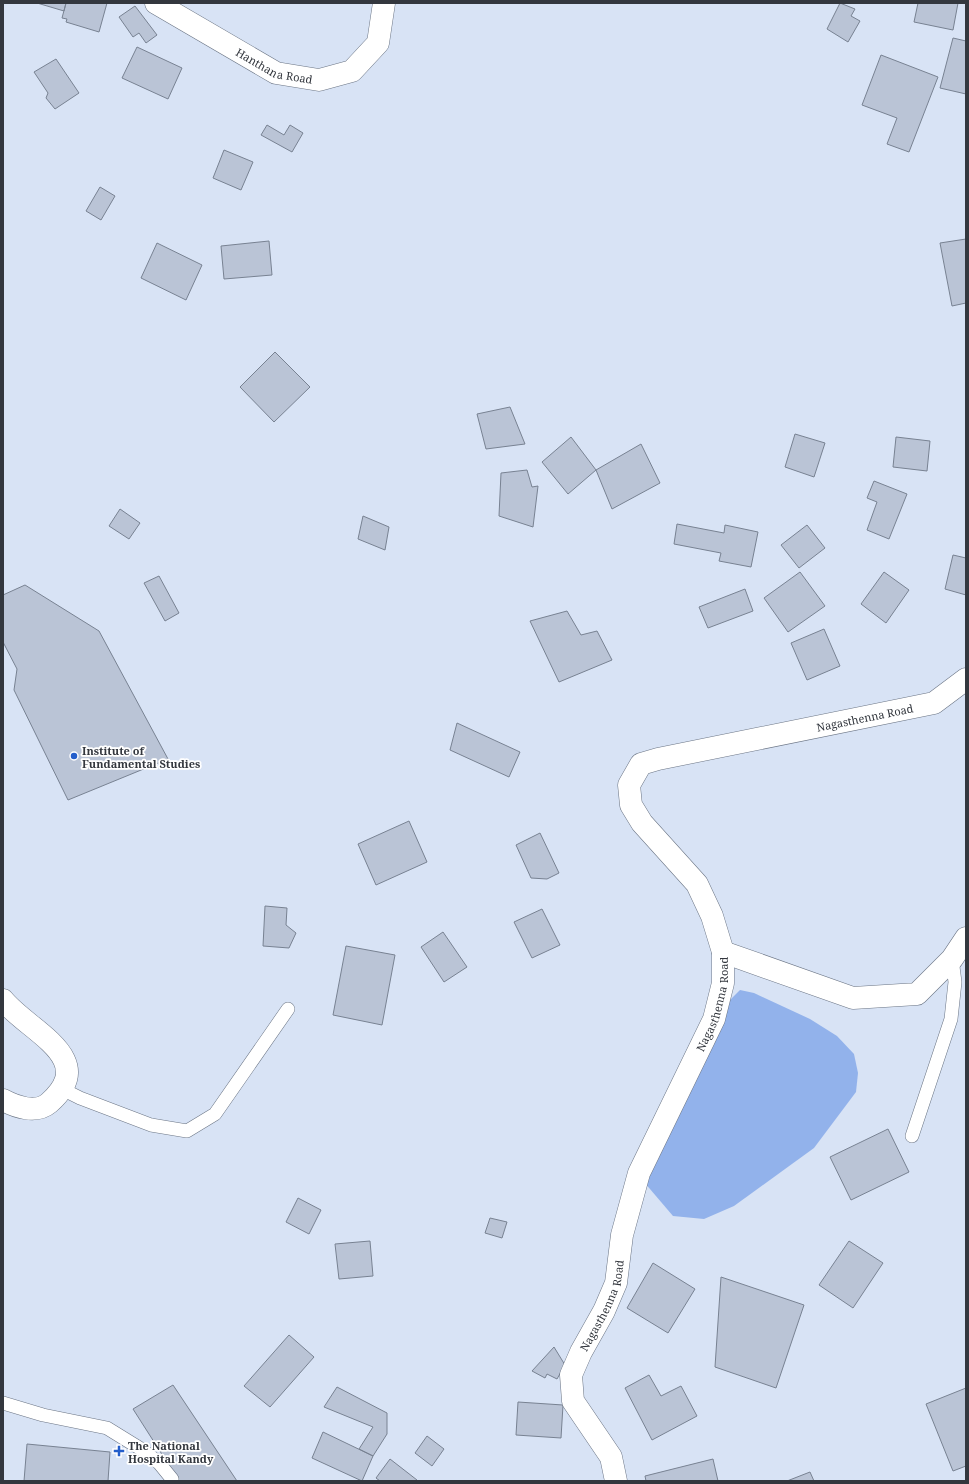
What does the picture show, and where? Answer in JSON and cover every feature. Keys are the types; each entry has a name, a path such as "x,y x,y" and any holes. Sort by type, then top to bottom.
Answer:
{"street":[{"name":"Hanthana Road","path":"156,3 276,73 319,80 352,70 378,43 384,3"},
{"name":"Nagasthenna Road","path":"616,1481 610,1457 574,1401 571,1375 581,1352 604,1311 616,1283 622,1235 640,1173 714,1019 723,983 723,952 712,916 697,884 642,824 631,805 628,785 640,764 666,757 934,703 966,679"},
{"path":"723,952 853,998 917,994 952,959 966,938"},
{"path":"3,1000 63,1056 68,1071 62,1089 48,1104 26,1110 3,1100"}],"lane":[{"path":"912,1136 951,1019 955,982 952,959"},
{"path":"62,1089 80,1098 151,1125 187,1130 215,1114 288,1009"},
{"path":"3,1402 43,1415 107,1428 141,1449 159,1463 172,1479 171,1481"}],"shaded area":[{"path":"740,990 754,993 810,1019 837,1036 854,1054 858,1073 856,1092 814,1148 734,1206 704,1219 673,1216 644,1182 726,1004"}],"building":[{"path":"37,3 66,3 64,11"},
{"path":"66,3 107,3 99,32 66,22 67,19 62,18"},
{"path":"840,3 855,9 851,16 860,21 848,42 827,29"},
{"path":"918,3 958,3 953,30 914,22"},
{"path":"135,6 157,35 146,43 139,33 133,37 119,17"},
{"path":"953,38 966,41 966,94 940,88"},
{"path":"137,47 182,68 168,99 122,78"},
{"path":"881,55 938,77 909,152 887,144 897,118 862,105"},
{"path":"56,59 79,93 55,109 46,98 48,93 34,72"},
{"path":"267,125 284,135 290,125 303,133 292,152 261,135"},
{"path":"224,150 253,162 241,190 213,178"},
{"path":"100,187 115,196 101,220 86,211"},
{"path":"966,239 966,303 952,306 940,243"},
{"path":"269,241 272,275 224,279 221,246"},
{"path":"157,243 202,265 186,300 141,278"},
{"path":"275,352 310,387 274,422 240,387"},
{"path":"510,407 525,444 486,449 477,414"},
{"path":"795,434 825,443 814,477 785,467"},
{"path":"571,437 596,470 568,494 542,462"},
{"path":"896,437 930,441 927,471 893,467"},
{"path":"641,444 660,483 612,509 596,470"},
{"path":"527,470 532,487 538,486 533,527 499,516 501,473"},
{"path":"874,481 907,494 889,539 867,530 877,502 867,498"},
{"path":"120,509 140,523 129,539 109,526"},
{"path":"363,516 389,527 385,550 358,539"},
{"path":"677,524 724,533 725,525 758,532 751,567 719,561 721,553 674,544"},
{"path":"807,525 825,548 799,568 781,545"},
{"path":"953,555 966,558 966,595 945,589"},
{"path":"800,572 825,606 788,632 764,598"},
{"path":"884,572 909,590 886,623 861,604"},
{"path":"159,576 179,613 165,621 144,583"},
{"path":"25,585 99,631 168,759 68,800 14,690 17,669 3,642 3,595"},
{"path":"745,589 753,611 708,628 699,607"},
{"path":"567,611 581,635 597,631 612,660 559,682 530,621"},
{"path":"824,629 840,666 807,680 791,643"},
{"path":"457,723 520,752 509,777 450,750"},
{"path":"409,821 427,862 376,885 358,844"},
{"path":"540,833 559,873 547,879 531,878 516,845"},
{"path":"265,906 287,908 286,925 296,933 289,948 263,946"},
{"path":"542,909 560,945 532,958 514,922"},
{"path":"443,932 467,967 444,982 421,947"},
{"path":"346,946 395,955 382,1025 333,1015"},
{"path":"888,1129 909,1172 851,1200 830,1157"},
{"path":"298,1198 321,1210 309,1234 286,1222"},
{"path":"490,1218 507,1222 502,1238 485,1233"},
{"path":"370,1241 373,1276 339,1279 335,1244"},
{"path":"849,1241 883,1263 853,1308 819,1285"},
{"path":"653,1263 695,1289 668,1333 627,1308"},
{"path":"721,1277 804,1305 776,1388 715,1367"},
{"path":"289,1335 314,1357 270,1407 244,1386"},
{"path":"554,1347 565,1365 557,1379 547,1374 545,1378 532,1371"},
{"path":"649,1375 661,1396 681,1386 697,1416 652,1440 625,1388"},
{"path":"173,1385 237,1481 179,1481 133,1409"},
{"path":"337,1387 387,1413 387,1434 373,1456 359,1449 373,1427 324,1407"},
{"path":"966,1388 966,1466 953,1471 926,1404"},
{"path":"518,1402 563,1405 561,1438 516,1435"},
{"path":"323,1432 373,1456 362,1481 312,1458"},
{"path":"427,1436 444,1449 432,1466 415,1453"},
{"path":"27,1444 110,1452 108,1481 24,1481"},
{"path":"390,1459 417,1481 380,1481 376,1478"},
{"path":"713,1459 718,1481 646,1481 645,1476"},
{"path":"810,1472 814,1481 787,1481"}],"place":[{"name":"Institute of Fundamental Studies","path":"74,756"},
{"name":"The National Hospital Kandy","path":"119,1451"}]}
